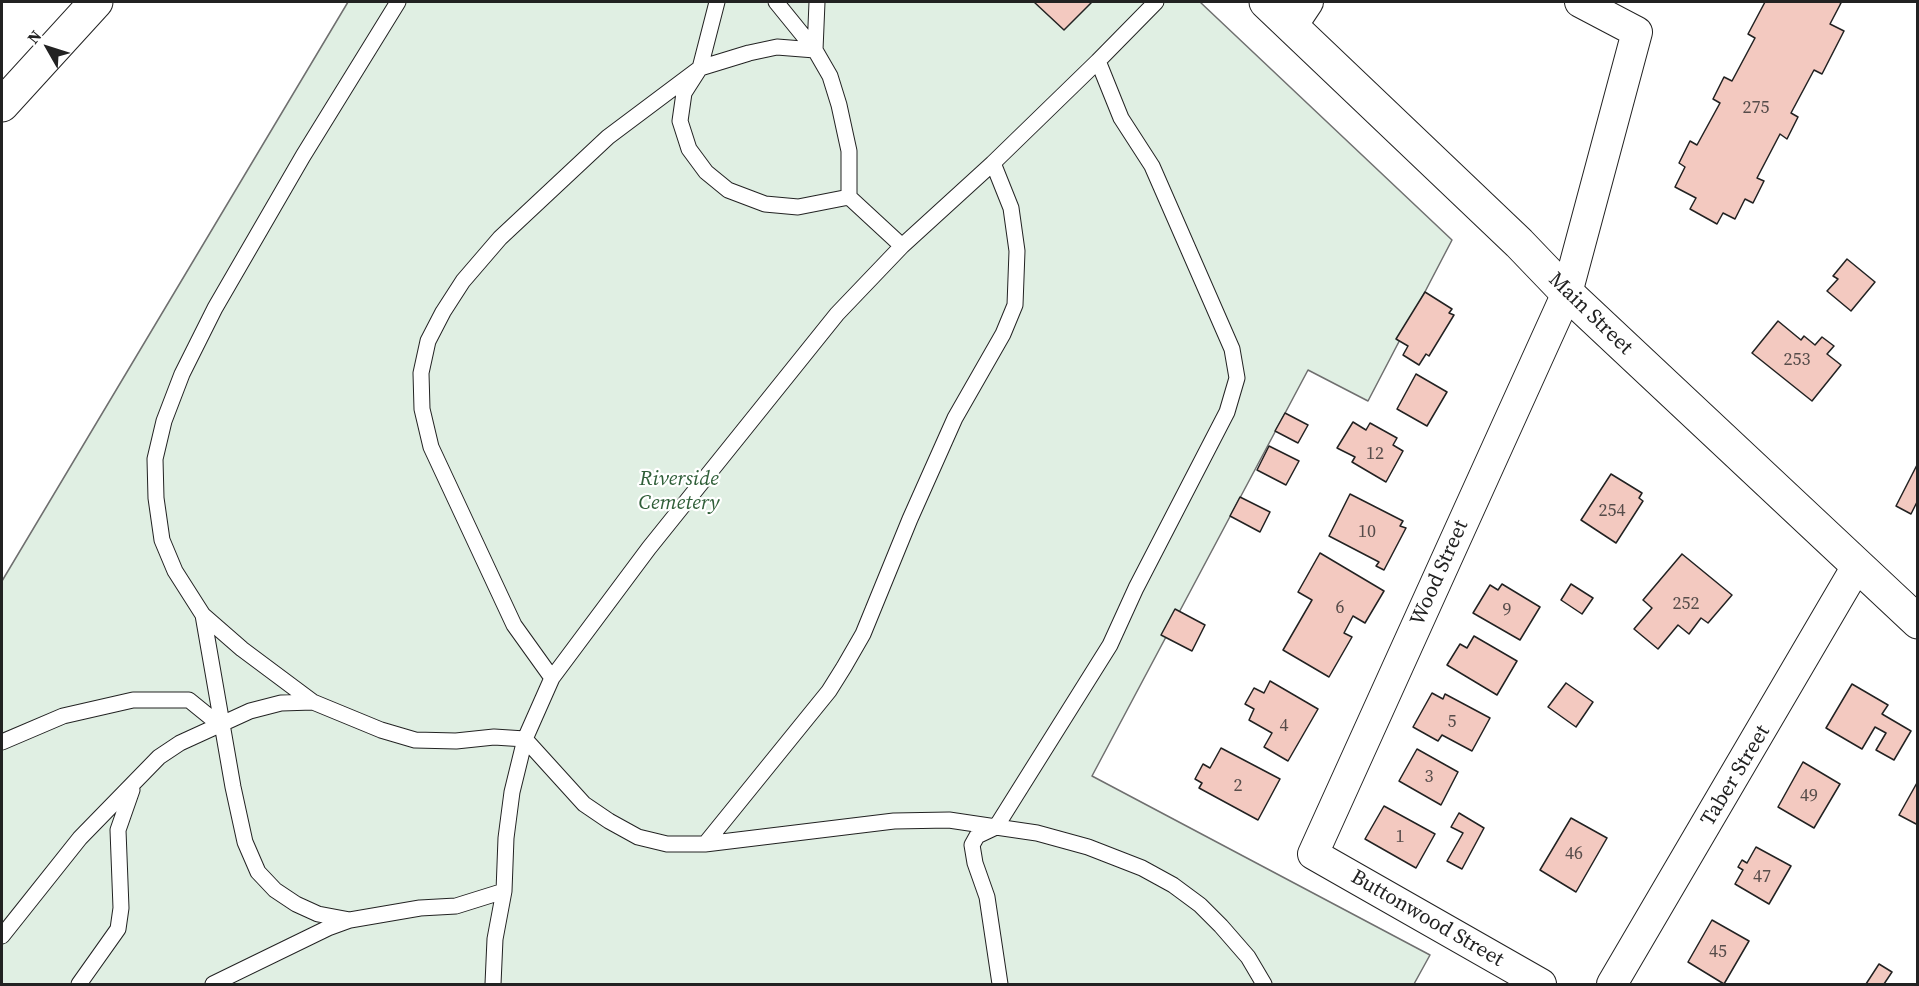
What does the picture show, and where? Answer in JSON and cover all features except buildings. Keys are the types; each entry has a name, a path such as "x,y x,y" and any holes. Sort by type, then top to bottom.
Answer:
{"main road":[{"path":"2,105 96,2"},
{"name":"Main Street","path":"1266,2 1300,14 1567,293 1917,622"}],"street":[{"name":"Wood Street","path":"1314,854 1567,293 1637,32 1580,2"},
{"name":"Taber Street","path":"1612,984 1857,566"},
{"name":"Buttonwood Street","path":"1314,854 1541,984"}],"lane":[{"path":"398,2 303,156 215,308 182,374 164,421 155,459 156,498 162,540 175,571 203,615 242,649 313,702 381,730 415,740 456,741 494,737 525,739 584,804 609,822 638,837 667,844 705,844 894,821 949,820 1037,833 1088,847 1142,868 1173,885 1200,905 1248,957 1264,984"},
{"path":"717,2 700,69 684,93 680,121 689,149 706,172 728,190 765,204 798,207 849,197"},
{"path":"776,2 815,50 830,76 840,105 849,151 849,197 902,246"},
{"path":"815,50 817,2"},
{"path":"493,984 495,939 504,891 506,838 512,792 525,739 552,678 740,432 837,314 902,246 993,163 1156,2"},
{"path":"552,678 514,625 431,447 422,409 422,373 428,341 463,281 500,238 608,137 700,69 777,47 815,50"},
{"path":"1000,984 987,897 975,863 972,845 977,836 996,827 1110,645 1136,588 1227,412 1237,378 1232,349 1152,166 1121,118 1098,61"},
{"path":"705,844 829,691 844,667 872,614 910,519 955,418 1003,334 1015,305 1017,250 1011,208 993,163"},
{"path":"203,615 221,726 245,842 258,872 275,890 296,904 318,914 350,920"},
{"path":"2,742 63,716 133,700 189,700 221,726"},
{"path":"2,936 80,838 159,756 180,743 250,711 281,703 313,702"},
{"path":"78,984 118,929 121,909 118,830 134,784"},
{"path":"213,984 327,928 350,920 420,908 456,906 504,891"}],"green space":[{"name":"Riverside Cemetery","path":"348,2 1200,2 1452,240 1368,401 1308,370 1092,776 1430,955 1414,984 2,984 2,581"}]}
